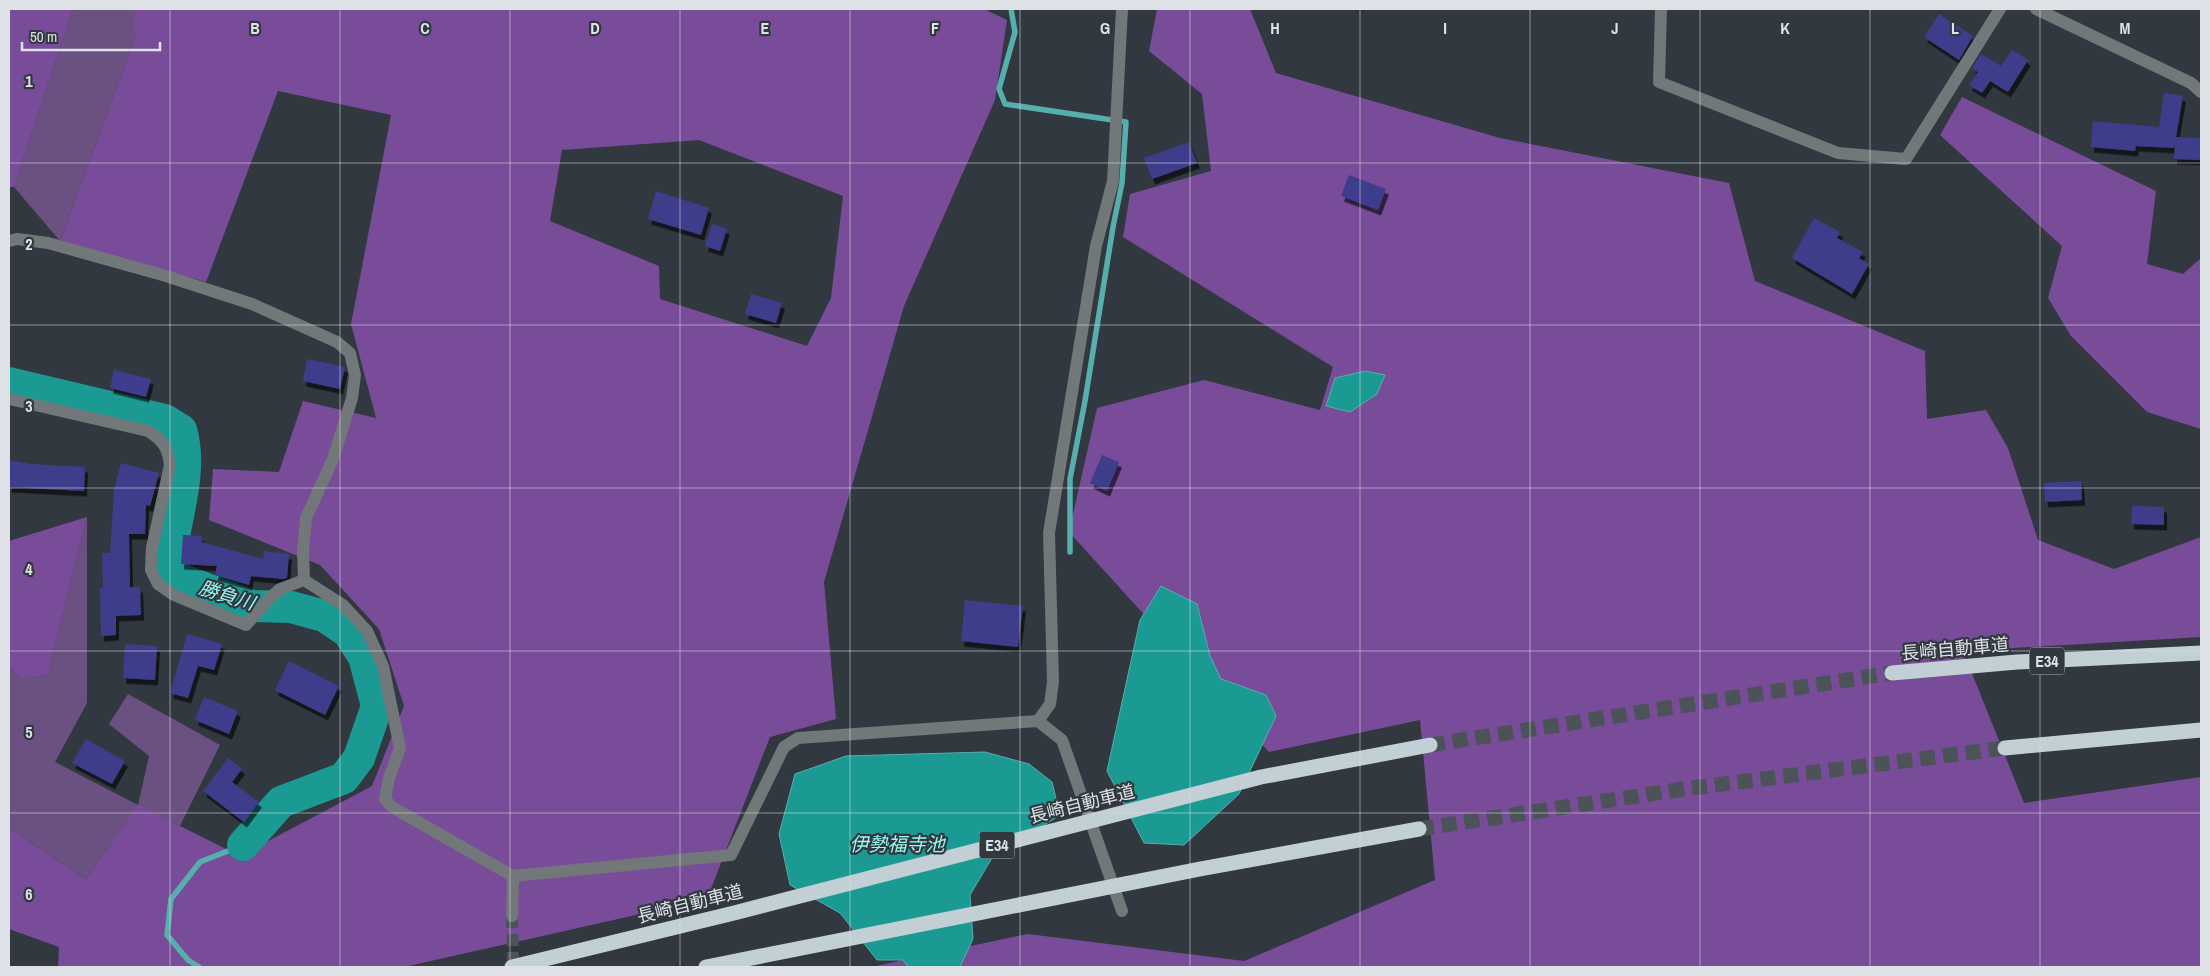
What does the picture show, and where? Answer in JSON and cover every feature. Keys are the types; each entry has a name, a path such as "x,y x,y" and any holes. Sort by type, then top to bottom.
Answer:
{"highway":[{"name":"長崎自動車道","path":"1892,673 2017,662 2201,653"},
{"path":"2005,748 2194,731"},
{"name":"長崎自動車道","path":"512,967 734,913 1261,777 1430,745"},
{"path":"706,967 1200,869 1419,829"}],"street":[{"path":"1038,721 1050,704 1053,682 1049,533 1096,246 1113,181 1122,9"},
{"path":"1661,9 1659,82 1838,153 1906,159 2000,9"},
{"path":"2036,9 2191,83 2201,92"},
{"path":"9,241 48,243 166,276 252,304 337,342 350,353 355,375 352,398 333,459 306,518 303,551 304,580"},
{"path":"9,399 148,431 161,438 168,451 170,465 152,548 151,570 158,584 174,595 246,625 280,589 304,580"},
{"path":"304,580 344,605 367,631 383,666 400,748 389,778 385,800 392,807 514,876 731,855 784,747 798,738 1038,721 1062,740 1122,911"},
{"path":"512,916 514,876"}],"shaded area":[{"path":"9,9 73,9 14,187 9,187"},
{"path":"73,9 135,9 135,38 60,241 14,187"},
{"path":"135,9 984,9 1007,20 995,100 904,306 824,582 836,719 770,737 707,899 404,967 58,967 59,947 9,929 9,828 86,879 138,805 240,856 372,786 404,706 379,629 320,565 209,520 213,469 279,472 303,401 376,418 351,324 391,115 278,91 206,282 60,241 135,38","holes":["699,140 843,196 831,298 807,346 660,299 659,266 550,221 562,150"]},
{"path":"1157,9 1250,9 1276,73 1500,138 1729,183 1755,281 1925,351 1927,419 1986,410 2008,448 2038,540 2114,569 2201,537 2201,637 1963,651 2024,803 2201,777 2201,967 871,967 1028,934 1244,961 1435,880 1420,720 1269,752 1069,532 1097,408 1204,380 1320,410 1333,367 1123,237 1130,194 1211,171 1202,94 1149,51"},
{"path":"1962,97 2156,191 2147,264 2183,274 2201,258 2201,429 2147,412 2071,336 2048,298 2062,246 1940,135"},
{"path":"87,517 87,703 55,762 138,805 149,756 109,724 128,694 220,745 180,826 138,806 86,879 9,828 9,665 20,679 48,675"},
{"path":"87,517 48,675 20,679 9,665 9,541"}],"water":[{"path":"1365,371 1385,375 1377,394 1350,412 1326,406 1335,378"},
{"path":"1161,586 1197,604 1210,656 1221,679 1266,695 1276,716 1239,794 1184,845 1144,843 1107,771 1140,620"},
{"name":"伊勢福寺池","path":"985,752 1029,764 1052,782 1060,815 992,858 970,895 973,939 960,967 908,967 903,960 877,960 840,913 790,885 779,834 795,774 846,756"}],"building":[{"path":"1939,14 1973,36 1959,60 1924,37"},
{"path":"2012,50 2028,60 2008,92 1990,81 1982,93 1969,85 1978,72 1972,68 1981,54 2001,66"},
{"path":"2164,93 2183,96 2176,137 2201,138 2201,160 2174,159 2175,140 2174,148 2136,146 2135,151 2091,147 2093,121 2159,127"},
{"path":"1189,142 1197,163 1152,179 1144,158"},
{"path":"1349,175 1386,189 1378,210 1341,196"},
{"path":"656,191 709,208 701,235 648,219"},
{"path":"1814,218 1840,232 1837,238 1863,252 1859,258 1869,264 1852,294 1792,258"},
{"path":"712,224 727,229 720,251 705,246"},
{"path":"751,294 782,303 776,323 745,314"},
{"path":"307,359 345,367 340,389 303,381"},
{"path":"114,370 151,379 146,397 110,388"},
{"path":"1102,455 1119,462 1107,491 1090,483"},
{"path":"9,460 31,464 85,467 84,491 9,487"},
{"path":"121,463 159,473 150,506 146,505 145,534 129,534 130,587 140,587 141,615 116,616 116,635 101,636 100,588 103,588 102,553 110,553 114,490"},
{"path":"2081,481 2082,500 2045,502 2044,483"},
{"path":"2132,506 2164,507 2164,525 2131,524"},
{"path":"183,535 202,536 201,542 263,559 264,551 289,554 287,578 251,576 249,585 215,575 217,566 181,564"},
{"path":"965,600 1023,606 1018,647 961,641"},
{"path":"187,634 222,644 214,670 198,666 188,698 170,693"},
{"path":"125,644 157,646 155,680 123,678"},
{"path":"289,661 339,686 325,715 275,690"},
{"path":"204,697 238,711 229,734 195,720"},
{"path":"86,739 125,761 112,784 72,763"},
{"path":"228,758 242,769 232,782 259,802 244,822 203,791"}],"waterway":[{"path":"1011,9 1015,32 999,89 1005,104 1126,122 1122,183 1070,479 1070,552"},
{"name":"勝負川","path":"9,383 165,420 181,430 184,446 184,480 170,566 180,579 252,606 291,607 324,616 348,632 364,657 377,706 359,758 344,778 281,802 243,845"},
{"path":"199,967 188,960 167,935 171,899 200,862 243,845"}],"tunnel":[{"path":"1430,745 1892,673"},
{"path":"1419,829 1684,789 2005,748"},
{"path":"512,916 513,967"}]}
